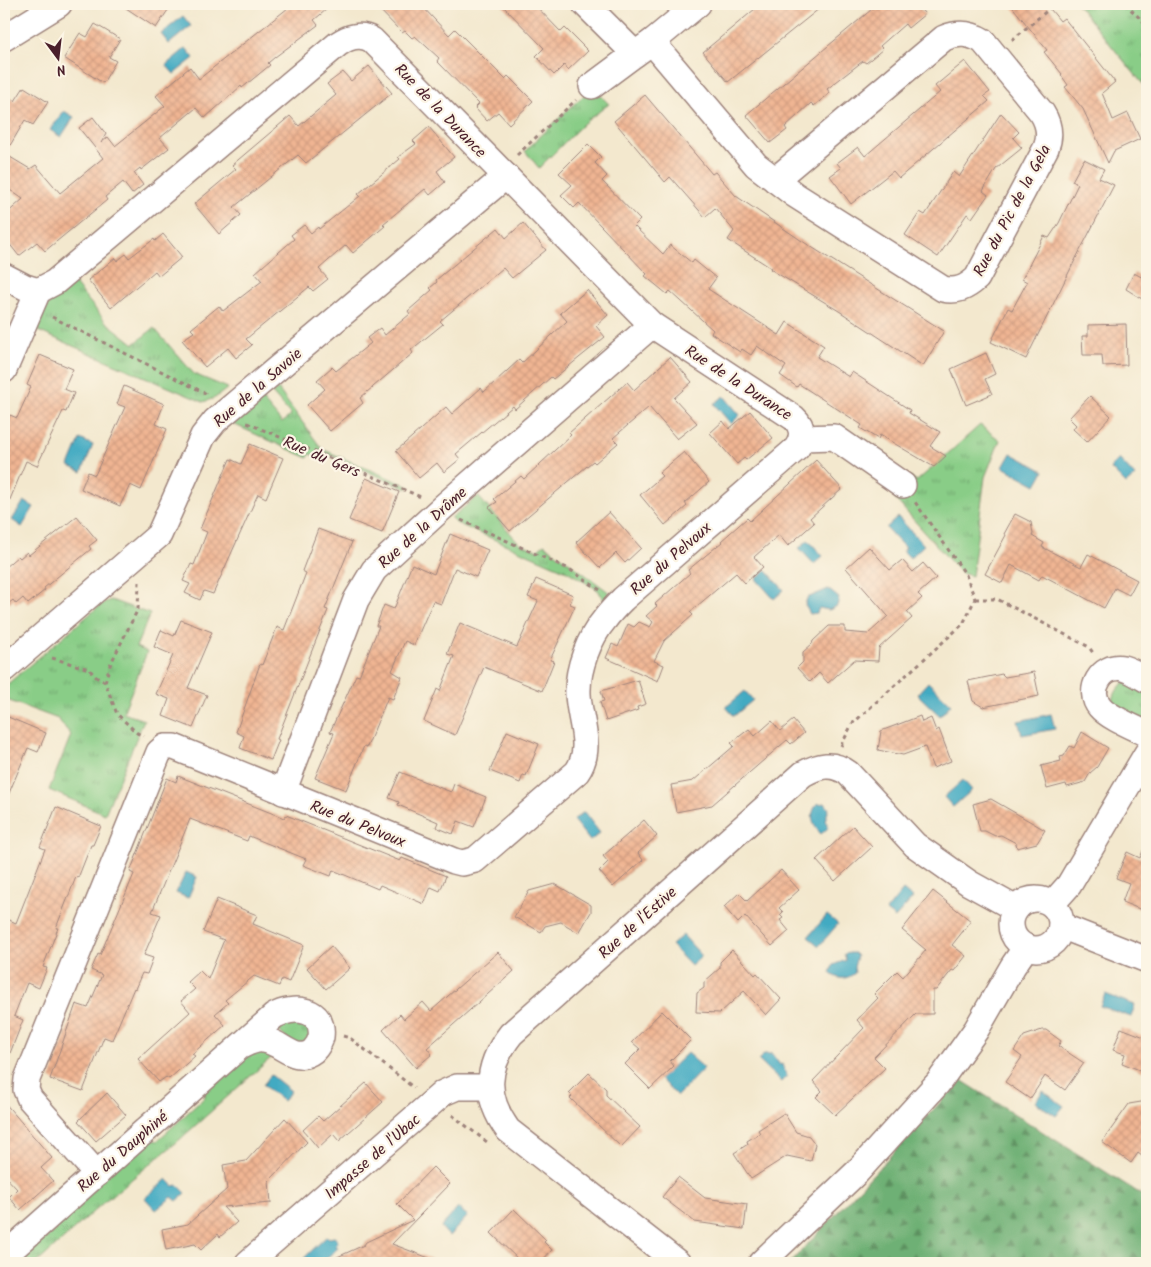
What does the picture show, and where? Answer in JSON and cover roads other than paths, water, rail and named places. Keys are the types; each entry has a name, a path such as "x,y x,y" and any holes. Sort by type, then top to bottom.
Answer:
{"street":[{"path":"4,37 59,4"},
{"name":"Rue du Pic de la Gela","path":"585,4 643,48 756,166 775,180 796,195 943,289 956,290 977,278 1046,148 1049,137 1048,126 1042,113 983,41 974,36 959,34 944,38 775,180"},
{"path":"592,86 698,4"},
{"name":"Rue de la Durance","path":"34,301 338,44 349,38 364,36 372,40 652,325 794,418 801,427 802,438 834,437 903,485"},
{"name":"Rue de la Savoie","path":"4,669 154,540 162,530 203,436 215,421 506,176"},
{"path":"4,276 25,288 34,301 4,370"},
{"name":"Rue de la Drôme","path":"283,792 356,600 374,570 443,507 652,325"},
{"name":"Rue du Pelvoux","path":"97,1174 30,1099 26,1086 156,756 165,747 174,747 454,861 462,863 475,860 580,767 583,762 586,743 578,694 580,672 598,628 617,605 796,448 802,438"},
{"path":"1147,680 1122,668 1114,668 1100,676 1094,692 1100,707 1106,712 1147,734"},
{"path":"1056,915 1069,885 1147,754"},
{"name":"Rue de l'Estive","path":"678,1263 508,1130 498,1114 490,1087 496,1058 511,1034 803,774 818,766 831,765 843,769 853,777 906,838 923,852 970,883 1016,909"},
{"path":"1029,900 1045,900 1056,915 1060,934 1049,946 1042,949 1026,947 1020,943 1012,930 1011,923 1016,909 1022,903 1029,900"},
{"path":"1056,915 1147,960"},
{"path":"761,1263 858,1172 938,1083 976,1030 1026,947"},
{"name":"Rue du Dauphiné","path":"4,1256 274,1016 294,1009 305,1010 318,1020 321,1031 321,1038 317,1046 310,1053 302,1055 292,1054 276,1044 265,1040 257,1040 241,1046"},
{"name":"Impasse de l'Ubac","path":"259,1259 443,1093 457,1087 490,1087"}],"water":[{"path":"183,16 191,26 169,44 161,34"},
{"path":"186,48 194,58 174,74 166,65"},
{"path":"64,111 74,117 61,137 50,130"},
{"path":"724,396 740,415 731,424 714,404"},
{"path":"80,439 93,445 82,472 69,466"},
{"path":"1011,453 1044,471 1036,485 1003,467"},
{"path":"1119,459 1135,476 1126,484 1110,468"},
{"path":"24,501 34,507 22,527 12,520"},
{"path":"898,517 924,545 910,558 903,551 905,548 886,528"},
{"path":"808,540 823,556 814,564 799,548"},
{"path":"766,570 784,590 774,599 756,579"},
{"path":"828,589 839,598 837,606 829,610 819,608 817,613 810,614 805,605 807,598"},
{"path":"928,682 951,704 940,716 917,694"},
{"path":"745,691 753,700 734,716 726,707"},
{"path":"1051,714 1055,729 1022,735 1018,721"},
{"path":"963,780 972,790 953,807 944,797"},
{"path":"825,803 829,809 825,820 829,827 821,834 815,827 812,816 817,804"},
{"path":"584,812 600,833 590,841 573,820"},
{"path":"186,872 197,877 188,898 176,893"},
{"path":"903,890 913,898 895,918 886,911"},
{"path":"827,915 838,924 819,946 808,937"},
{"path":"683,935 702,956 691,966 671,945"},
{"path":"854,953 857,956 854,967 855,973 842,978 830,973 833,965 846,960 844,954"},
{"path":"1105,994 1135,1005 1131,1017 1100,1006"},
{"path":"687,1053 704,1068 677,1096 660,1079"},
{"path":"764,1054 772,1054 780,1065 782,1064 787,1076 781,1082 758,1060"},
{"path":"271,1075 291,1091 283,1101 263,1085"},
{"path":"1043,1091 1064,1106 1056,1116 1035,1102"},
{"path":"167,1179 174,1186 178,1185 186,1193 177,1201 172,1197 156,1210 145,1198"},
{"path":"458,1208 468,1216 449,1236 441,1227"},
{"path":"327,1236 337,1239 338,1243 336,1245 338,1248 321,1263 309,1263 304,1258"}]}
